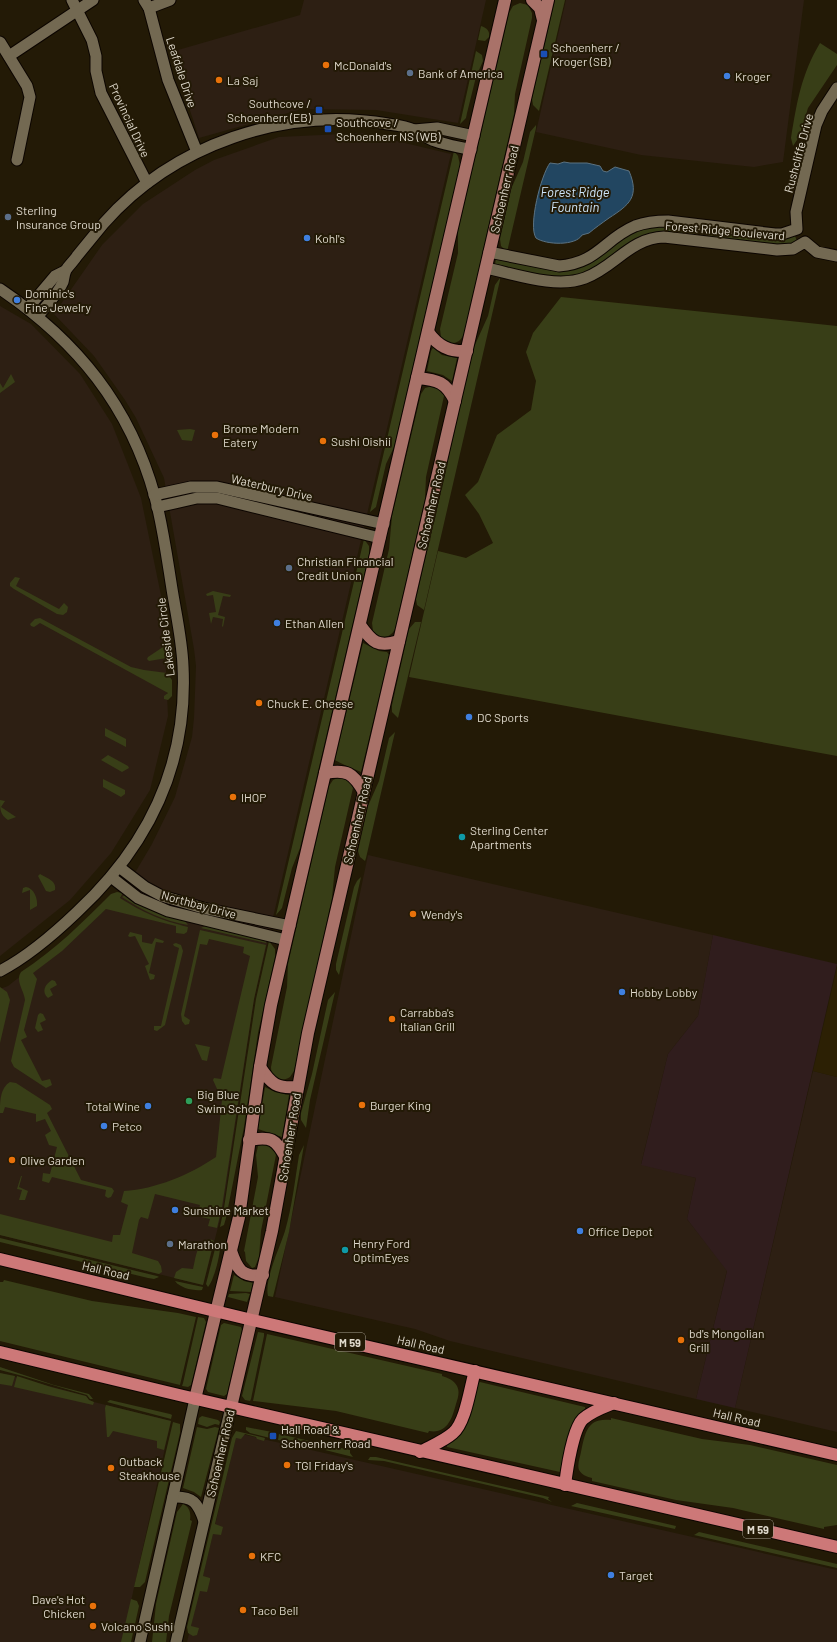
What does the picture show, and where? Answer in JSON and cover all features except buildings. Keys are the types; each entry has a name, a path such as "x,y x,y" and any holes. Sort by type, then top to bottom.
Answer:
{"highway":[{"name":"Hall Road","path":"2,1261 837,1454"},
{"name":"M 59","path":"0,1352 420,1452 837,1547"},
{"path":"420,1452 448,1437 457,1430 462,1418 475,1371"},
{"path":"565,1485 576,1433 580,1422 589,1414 614,1403"},
{"path":"824,1544 837,1537"}],"main road":[{"path":"195,1399 217,1311 241,1204 249,1140 267,1025 505,0"},
{"path":"532,0 540,8 543,20"},
{"name":"Schoenherr Road","path":"231,1407 262,1275 286,1158 311,1018 548,0"},
{"path":"428,332 443,348 466,351"},
{"path":"417,378 432,380 443,384 455,401"},
{"path":"360,625 368,636 377,643 387,644 399,641"},
{"path":"325,773 340,771 351,775 356,778 364,792"},
{"path":"260,1067 271,1082 276,1085 298,1087"},
{"path":"249,1140 266,1138 272,1140 279,1145 286,1158"},
{"path":"231,1251 235,1263 245,1274 250,1276 262,1275"}],"street":[{"name":"Provincial Drive","path":"72,0 92,40 96,56 96,71 101,93 147,183"},
{"path":"9,56 93,0"},
{"path":"147,4 170,0"},
{"name":"Leafdale Drive","path":"147,4 168,80 197,152"},
{"path":"0,42 27,86 30,97 17,160"},
{"name":"Rushcliffe Drive","path":"797,229 796,212 816,125 822,110 837,88"},
{"path":"38,316 63,282 66,271 104,223 124,203 147,183 169,168 197,152 226,140 251,131 310,120 363,120 414,130 434,141 471,150"},
{"path":"414,130 437,128 474,136"},
{"name":"Forest Ridge Boulevard","path":"489,252 559,266 574,264 586,260 634,227 652,222 668,221 775,234 782,234 797,229"},
{"name":"Forest Ridge Boulevard","path":"486,268 551,282 568,282 596,273 637,244 656,237 670,237 777,250 793,249 805,242 817,252 837,256"},
{"path":"28,308 55,276 66,271"},
{"name":"Lakeside Circle","path":"0,289 38,316 76,352 102,384 135,443 144,465 157,507 168,565 182,659 181,718 177,743 170,771 161,796 145,830 111,877 84,906 45,941 0,971"},
{"name":"Waterbury Drive","path":"154,495 191,487 217,488 384,524"},
{"name":"Waterbury Drive","path":"157,507 197,498 217,498 380,538"},
{"name":"Northbay Drive","path":"119,867 145,888 162,896 209,909 290,926"},
{"name":"Northbay Drive","path":"111,877 138,898 168,911 286,940"},
{"path":"140,1642 195,1399"},
{"name":"Schoenherr Road","path":"176,1642 231,1407"},
{"path":"173,1497 189,1498 196,1504 204,1521"}],"shaded area":[{"path":"304,0 486,0 458,123 376,110 302,109 199,138 171,52 300,15"},
{"path":"566,0 804,0 783,162 754,167 641,155 536,132"},
{"path":"363,133 451,154 254,999 223,1208 203,1285 0,1235 0,989 8,986 120,898 152,844 175,797 192,737 194,718 196,666 194,649 164,478 136,418 125,400 94,356 54,314 102,245 143,204 195,170 214,160 279,137"},
{"path":"0,306 31,324 80,374 112,424 141,498 163,605 168,716 150,790 111,853 70,900 0,956"},
{"path":"368,855 713,935 698,1016 668,1054 641,1164 696,1178 687,1219 727,1270 696,1399 450,1341 415,1329 275,1297"},
{"path":"713,935 837,964 735,1408 696,1399 727,1271 687,1219 696,1178 641,1165 668,1054 698,1016"},
{"path":"837,967 837,1077 813,1071"},
{"path":"813,1071 837,1077 837,1432 735,1408"},
{"path":"0,1373 86,1396 89,1400 94,1402 171,1421 122,1642 0,1642"},
{"path":"237,1433 837,1570 837,1642 187,1642"}],"green space":[{"path":"555,0 565,0 539,111 533,105 532,99"},
{"path":"520,3 528,5 532,13 532,18 515,94 514,114 464,334 457,342 447,343 441,337 440,329 458,253 458,231 509,13 513,6"},
{"path":"481,26 489,33 489,37 485,41 478,40"},
{"path":"820,43 837,54 837,65 808,108 801,131 793,146 791,138 795,112 801,89 808,66"},
{"path":"476,51 482,55 483,61 476,77 466,118 460,124"},
{"path":"536,125 507,252 501,246 500,239 511,189 523,162 530,132"},
{"path":"454,151 458,156 460,165 394,447 386,464 376,507 370,512"},
{"path":"655,225 696,229 696,232 693,236 663,233 584,275 553,278 495,264 496,259 549,269 619,240 634,231"},
{"path":"709,230 793,235 797,241 789,246 709,237 707,233"},
{"path":"500,278 424,610 417,605 416,599 474,347 488,316 495,285"},
{"path":"561,297 837,326 837,756 409,677 438,551 466,558 493,543 479,514 465,495 478,482 497,435 531,410 536,381 526,352 533,333"},
{"path":"433,348 442,355 457,358 452,381 443,375 427,371"},
{"path":"11,374 15,382 0,393 0,383 3,388"},
{"path":"433,386 437,387 444,396 426,477 425,499 395,629 390,635 382,637 373,631 372,623 389,549 392,516 421,394 425,388"},
{"path":"177,430 195,430 192,441 182,440"},
{"path":"364,539 369,546 369,554 300,848 292,868 282,908 276,915"},
{"path":"15,577 20,578 16,586 59,609 64,603 68,607 67,612 63,615 57,614 14,589 10,586 10,583"},
{"path":"213,591 231,595 230,597 223,596 218,615 225,617 223,627 223,619 213,617 211,624 209,613 216,612 213,595 207,596 206,594"},
{"path":"40,618 131,667 167,673 172,680 172,696 168,700 164,699 164,696 168,693 40,623 34,627 31,626 30,624 35,619"},
{"path":"415,622 421,622 398,718 392,712 392,705 409,629"},
{"path":"363,643 379,651 387,652 389,655 361,772 335,760"},
{"path":"166,645 170,646 170,653 167,658 149,661 147,659 148,657"},
{"path":"105,728 126,739 126,747 105,736"},
{"path":"395,732 365,861 360,857 358,851 368,806 379,781 389,738"},
{"path":"108,755 129,768 122,772 101,760"},
{"path":"340,777 350,782 353,788 335,867 332,898 294,1071 287,1079 280,1080 275,1077 271,1071 271,1067 287,987 288,964 329,786 333,780"},
{"path":"103,779 125,790 125,794 121,797 103,787"},
{"path":"0,800 5,801 1,807 16,817 8,820 3,816 0,809"},
{"path":"40,874 53,882 55,890 50,892 46,891 38,876"},
{"path":"361,877 339,975 336,970 336,964 354,887"},
{"path":"26,887 31,889 37,900 37,906 30,910 30,890 22,893 23,888"},
{"path":"117,892 123,893 120,898 145,912 169,922 188,927 187,932 184,934 176,933 176,926 106,909 62,951 33,973 37,979 24,1030 27,1037 21,1040 42,1081 50,1079 52,1085 46,1088 14,1067 11,1061 25,1000 19,982 19,975 68,936 111,894"},
{"path":"126,894 184,920 188,925 162,918 138,907 122,897"},
{"path":"207,925 266,940 266,943 201,928"},
{"path":"200,930 266,945 254,999 222,1207 217,1228 208,1226 210,1219 197,1216 200,1205 155,1194 148,1219 141,1217 139,1220 132,1253 158,1261 162,1272 159,1274 0,1235 0,1214 112,1242 113,1235 120,1235 128,1205 121,1202 124,1191 136,1190 172,1180 195,1170 216,1157 222,1100 213,1080 214,1078 221,1079 250,956 243,953 244,947 209,939 207,945 200,944 184,1016 190,1020 189,1024 185,1025 182,1021 181,1014"},
{"path":"130,932 142,935 142,942 152,944 155,938 164,941 163,943 156,942 149,973 155,975 154,979 150,980 145,966 149,964 135,936 128,936"},
{"path":"269,941 275,949 275,957 258,1033 244,1127 226,1218 224,1225 220,1227 256,999"},
{"path":"176,943 181,945 183,951 165,1025 157,1031 154,1030 154,1026 161,1026 179,948 174,946 173,944"},
{"path":"52,980 55,981 57,985 50,989 53,995 48,998 44,991 47,984"},
{"path":"0,987 7,992 10,1000 0,1043"},
{"path":"335,992 310,1100 306,1128 301,1120 301,1113 312,1074 328,1000"},
{"path":"40,1013 43,1014 46,1020 40,1023 43,1030 38,1032 35,1028 38,1015"},
{"path":"195,1044 210,1047 207,1061 202,1060"},
{"path":"10,1082 16,1083 50,1105 52,1109 47,1113 81,1180 112,1188 114,1191 111,1197 108,1198 105,1196 106,1190 52,1177 49,1183 42,1181 43,1173 50,1174 57,1147 49,1145 45,1135 51,1131 45,1119 36,1122 36,1114 5,1107 3,1113 0,1113 2,1092"},
{"path":"265,1087 275,1092 289,1095 282,1137 258,1129"},
{"path":"264,1144 272,1148 276,1155 261,1231 259,1257 255,1267 252,1268 246,1261 244,1251 258,1177 256,1155 258,1146"},
{"path":"304,1145 289,1232 273,1297 268,1296 268,1281 285,1231 299,1155"},
{"path":"21,1176 19,1187 28,1191 25,1200 19,1200 22,1190 17,1189"},
{"path":"0,1238 159,1277 154,1279 148,1278 0,1242"},
{"path":"210,1239 214,1241 203,1285 174,1278 176,1272 182,1268 193,1269 199,1247 202,1243"},
{"path":"217,1241 220,1244 218,1260 213,1279 208,1287 206,1284"},
{"path":"234,1275 244,1281 253,1283 251,1292 230,1291"},
{"path":"4,1280 92,1301 178,1313 196,1317 180,1385 0,1341 0,1282 3,1282"},
{"path":"175,1281 203,1287 202,1290 195,1290 180,1286"},
{"path":"229,1294 250,1294 247,1302 228,1297"},
{"path":"198,1317 204,1318 206,1322 191,1385 188,1387 182,1386 183,1383"},
{"path":"224,1323 241,1327 242,1330 227,1394 224,1396 208,1392 206,1389 221,1325"},
{"path":"258,1332 264,1333 264,1336 250,1401 245,1400 242,1396"},
{"path":"267,1334 442,1374 442,1376 449,1378 457,1386 458,1395 453,1415 444,1428 429,1431 428,1433 336,1411 253,1401"},
{"path":"0,1367 54,1385 89,1394 93,1399 90,1399 87,1395 0,1370"},
{"path":"0,1373 15,1376 12,1386 0,1384"},
{"path":"17,1376 86,1396 89,1400 94,1402 93,1405 14,1387"},
{"path":"480,1382 585,1407 570,1430 560,1472 447,1447 447,1445 455,1440 466,1426 472,1410 478,1383"},
{"path":"110,1400 170,1414 172,1415 171,1419 107,1402"},
{"path":"106,1405 171,1421 164,1450 157,1448 157,1441 113,1431 109,1437 107,1437"},
{"path":"202,1416 218,1420 220,1422 219,1425 215,1424 207,1427 198,1424 199,1418"},
{"path":"611,1418 702,1439 750,1445 837,1465 837,1525 824,1527 824,1529 733,1508 676,1500 592,1481 592,1478 580,1472 578,1468 584,1439 588,1428 592,1424 597,1421 611,1420"},
{"path":"173,1422 180,1424 180,1433 145,1582 140,1587 134,1587"},
{"path":"197,1427 207,1429 215,1427 219,1428 201,1497 194,1492 183,1488"},
{"path":"246,1427 272,1432 270,1438 250,1433 246,1430"},
{"path":"236,1431 265,1438 264,1441 245,1434 241,1439 236,1438 215,1524 223,1527 221,1535 213,1534 203,1576 210,1578 210,1580 207,1592 200,1591 191,1626 199,1628 197,1635 193,1636 188,1633 187,1627 232,1438"},
{"path":"279,1434 350,1450 353,1457 325,1450 316,1445 307,1446 278,1440"},
{"path":"370,1457 376,1457 549,1497 548,1499 552,1502 543,1498 384,1461 368,1460"},
{"path":"577,1503 676,1526 675,1529 571,1506"},
{"path":"183,1504 189,1509 190,1520 192,1521 169,1616 166,1642 152,1642 156,1604 177,1512"},
{"path":"699,1532 837,1564 837,1568 694,1535"},
{"path":"131,1599 137,1601 139,1606 131,1642 121,1642"}],"water":[{"name":"Forest Ridge Fountain","path":"564,162 587,163 600,166 603,171 607,172 615,167 629,171 632,180 633,194 631,199 622,209 589,233 582,235 579,239 567,243 547,242 536,238 534,232 537,200 546,169 550,163 558,164"}],"place":[{"name":"Schoenherr / Kroger (SB)","path":"544,54"},
{"name":"McDonald's","path":"326,65"},
{"name":"Bank of America","path":"410,73"},
{"name":"Kroger","path":"727,76"},
{"name":"La Saj","path":"219,80"},
{"name":"Southcove / Schoenherr (EB)","path":"319,110"},
{"name":"Southcove / Schoenherr NS (WB)","path":"328,129"},
{"name":"Sterling Insurance Group","path":"8,217"},
{"name":"Kohl's","path":"307,238"},
{"name":"Dominic's Fine Jewelry","path":"17,300"},
{"name":"Brome Modern Eatery","path":"215,435"},
{"name":"Sushi Oishii","path":"323,441"},
{"name":"Christian Financial Credit Union","path":"289,568"},
{"name":"Ethan Allen","path":"277,623"},
{"name":"Chuck E. Cheese","path":"259,703"},
{"name":"DC Sports","path":"469,717"},
{"name":"IHOP","path":"233,797"},
{"name":"Sterling Center Apartments","path":"462,837"},
{"name":"Wendy's","path":"413,914"},
{"name":"Hobby Lobby","path":"622,992"},
{"name":"Carrabba's Italian Grill","path":"392,1019"},
{"name":"Big Blue Swim School","path":"189,1101"},
{"name":"Burger King","path":"362,1105"},
{"name":"Total Wine","path":"148,1106"},
{"name":"Petco","path":"104,1126"},
{"name":"Olive Garden","path":"12,1160"},
{"name":"Sunshine Market","path":"175,1210"},
{"name":"Office Depot","path":"580,1231"},
{"name":"Marathon","path":"170,1244"},
{"name":"Henry Ford OptimEyes","path":"345,1250"},
{"name":"bd's Mongolian Grill","path":"681,1340"},
{"name":"Hall Road & Schoenherr Road","path":"273,1436"},
{"name":"TGI Friday's","path":"287,1465"},
{"name":"Outback Steakhouse","path":"111,1468"},
{"name":"KFC","path":"252,1556"},
{"name":"Target","path":"611,1575"},
{"name":"Dave's Hot Chicken","path":"93,1606"},
{"name":"Taco Bell","path":"243,1610"},
{"name":"Volcano Sushi","path":"93,1626"}]}
